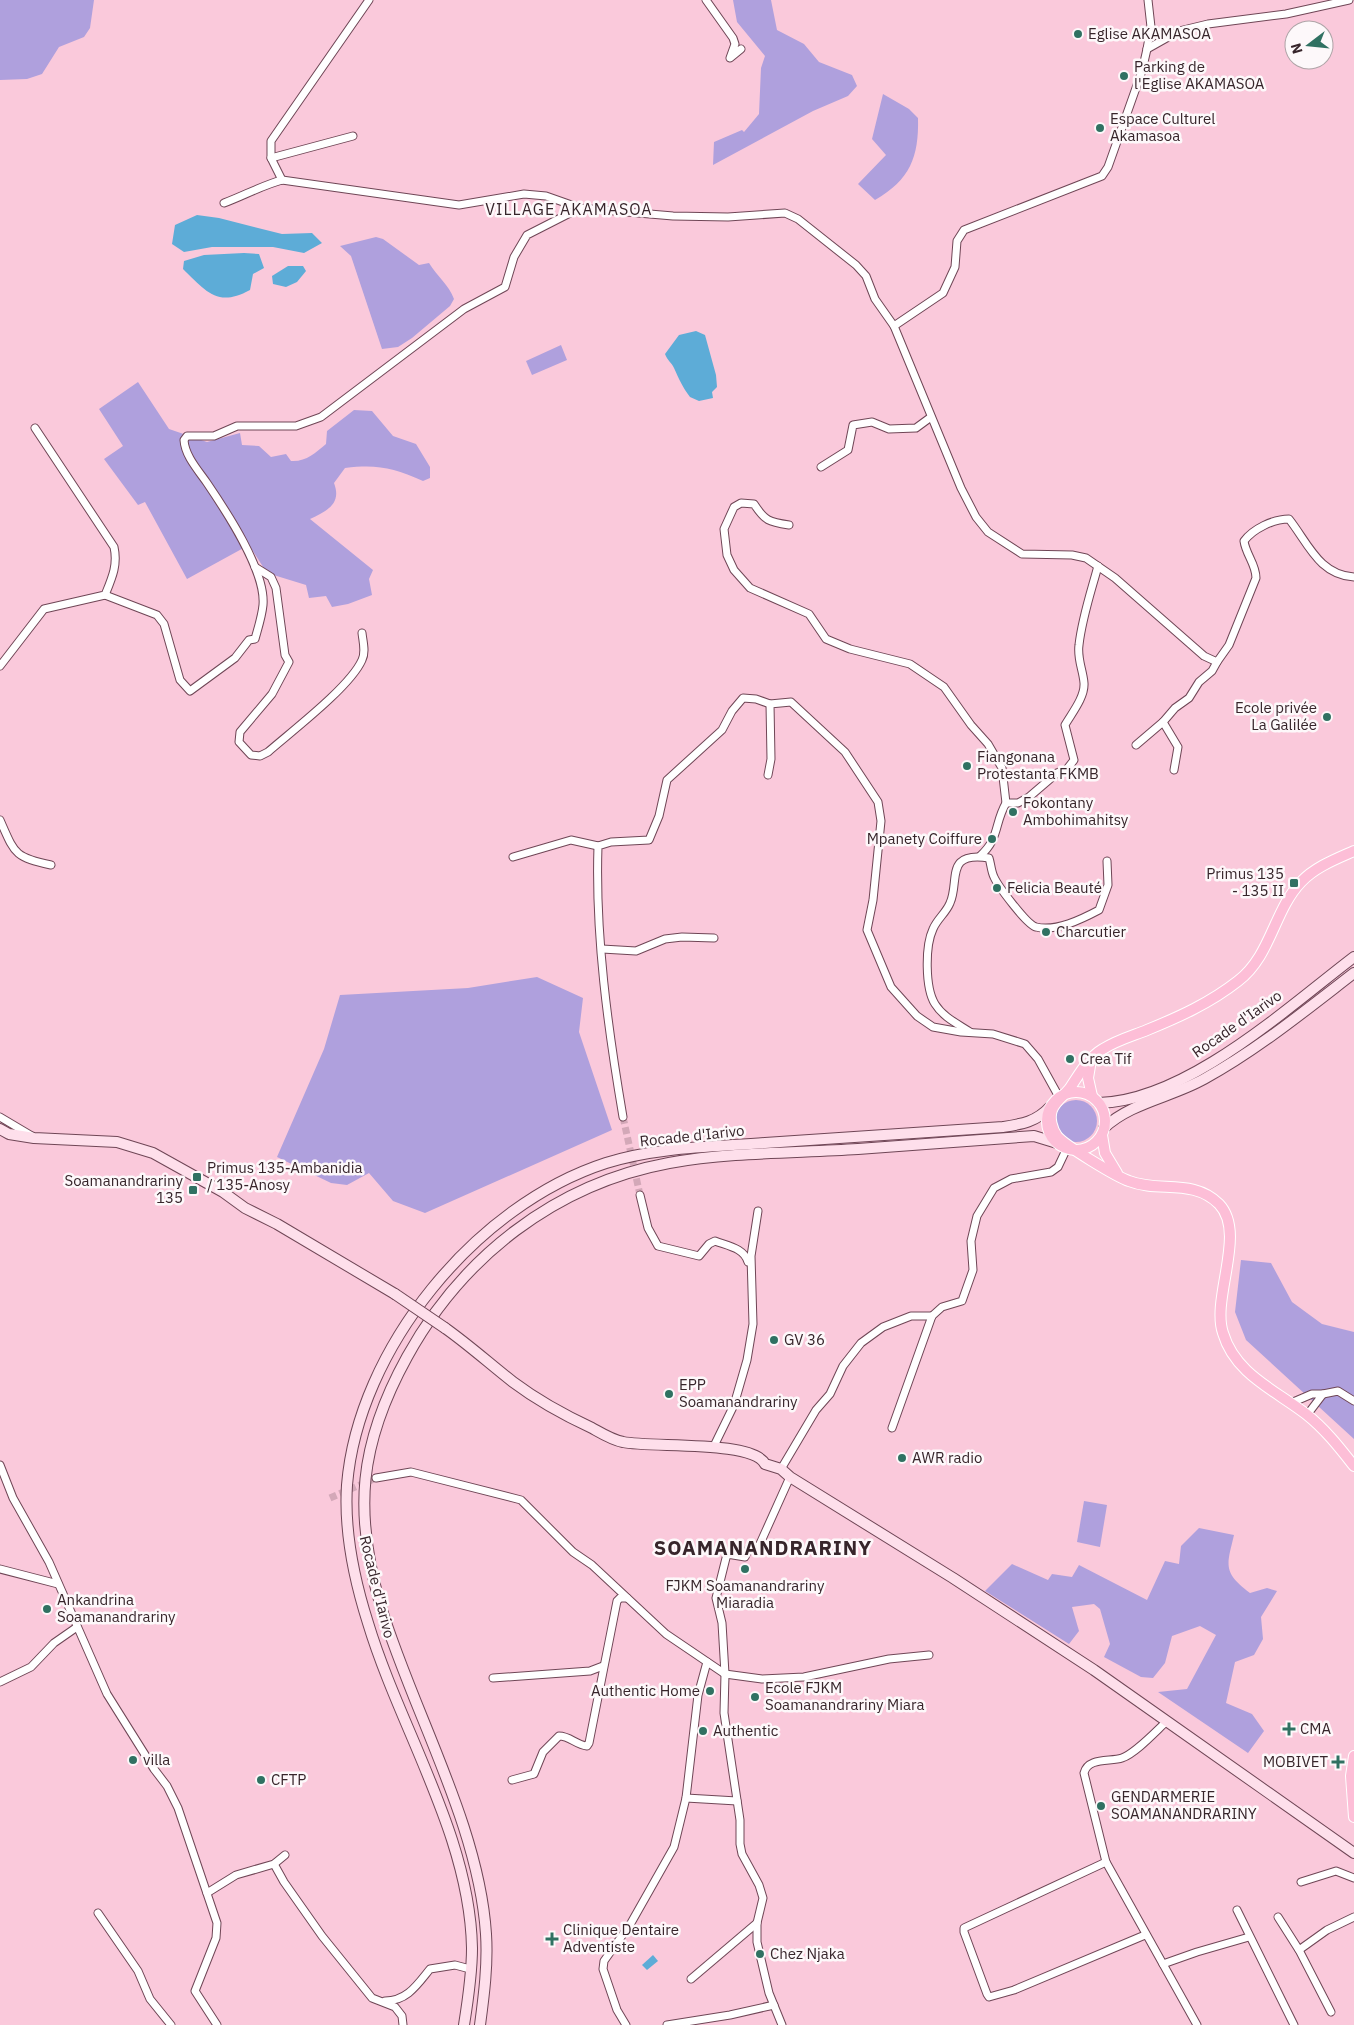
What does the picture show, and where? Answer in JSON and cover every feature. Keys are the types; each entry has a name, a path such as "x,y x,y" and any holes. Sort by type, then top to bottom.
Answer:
{"main road":[{"path":"1354,851 1312,872 1299,883 1289,899 1267,946 1241,979 1194,1010 1112,1044 1091,1059 1052,1110 1052,1126 1059,1139 1119,1176 1141,1184 1182,1186 1196,1190 1219,1204 1226,1214 1230,1230 1222,1297 1222,1331 1234,1357 1251,1376 1307,1415 1333,1438 1354,1466"},
{"name":"Rocade d'Iarivo","path":"1095,1099 1118,1102 1136,1097 1198,1070 1232,1049 1354,957"},
{"name":"Rocade d'Iarivo","path":"1103,1132 1120,1116 1203,1080 1244,1054 1354,973"},
{"path":"1091,1059 1088,1078 1095,1099 1105,1115 1103,1132 1105,1153 1111,1166 1119,1176"},
{"path":"1095,1099 1075,1091 1063,1095 1050,1107 1047,1126 1062,1146 1077,1150 1091,1145 1103,1132"},
{"name":"Rocade d'Iarivo","path":"464,2025 472,1948 468,1912 460,1870 443,1817 367,1622 356,1577 347,1525 348,1483 362,1419 376,1380 406,1325 455,1259 483,1235 520,1207 563,1181 606,1163 657,1152 707,1146 1003,1127 1030,1122 1042,1116 1050,1107"},
{"path":"0,1129 9,1134 34,1138 117,1142 154,1153 223,1192 245,1208 277,1224 395,1294 468,1344 515,1383 550,1406 621,1442 729,1448 751,1453 762,1458 765,1464 781,1469 790,1477 961,1583 1167,1721 1354,1853"},
{"name":"Rocade d'Iarivo","path":"480,2025 486,1963 486,1933 478,1878 461,1821 414,1700 382,1609 370,1567 363,1520 363,1493 374,1435 385,1399 415,1342 441,1303 462,1278 507,1237 566,1199 604,1180 671,1163 757,1154 1034,1136 1062,1146"},
{"path":"1354,1756 1351,1776 1354,1817"}],"street":[{"path":"282,180 271,158 271,141 369,0"},
{"path":"706,0 733,38 735,44 730,58 741,49"},
{"path":"894,326 943,293 955,267 957,241 964,230 1102,176 1108,167 1142,71 1151,27 1148,0"},
{"path":"1148,48 1180,31 1208,24 1286,14 1349,0"},
{"path":"271,158 354,136"},
{"path":"224,203 258,191 266,184 282,180 459,205 524,194 546,196 580,208 673,216 785,213 798,219 856,265 866,276 875,299 894,326 968,503 988,532 1022,554 1072,555 1086,558 1098,566 1204,656 1217,662"},
{"path":"0,666 44,609 105,595 157,615 164,624 180,680 190,691 235,658 249,640 255,639 263,604 262,588 256,567 226,510 187,453 184,440 186,436 214,436 237,426 296,426 322,417 464,309 505,287 514,256 527,235 580,208"},
{"path":"821,467 848,450 854,425 872,422 889,430 916,428 931,417"},
{"path":"35,428 114,547 116,558 114,572 105,595"},
{"path":"789,525 771,523 761,515 754,504 742,503 734,507 724,529 727,554 734,570 750,588 809,614 826,639 850,649 910,664 944,687 971,725 988,744 1002,768 1006,803 1000,814 991,846 980,856"},
{"path":"1136,745 1189,698 1199,682 1212,671 1229,645 1256,578 1256,569 1245,551 1244,541 1250,533 1280,519 1289,519 1324,566 1337,574 1354,577"},
{"path":"1006,803 1018,803 1029,797 1057,773 1067,769 1074,760 1065,725 1079,702 1084,684 1078,648 1086,608 1098,566"},
{"path":"256,567 270,577 276,588 285,655 288,662 272,694 240,732 238,742 251,755 260,756 268,752 343,686 362,660 364,651 362,633"},
{"path":"513,857 571,840 598,846 611,842 649,840 659,816 667,780 722,730 732,711 743,698 756,699 770,704 791,702 845,752 878,802 881,821 873,900 867,930 891,987 916,1016 933,1027 971,1033 993,1034 1025,1044 1063,1095"},
{"path":"768,774 771,759 770,704"},
{"path":"1163,722 1178,748 1174,770"},
{"path":"0,820 17,855 51,865"},
{"path":"598,846 597,878 608,1018 623,1117"},
{"path":"971,1033 944,1015 934,1002 929,988 927,955 932,930 950,904 956,870 966,859 980,856 989,858 994,877 1027,920 1032,926 1045,928 1079,921 1099,910 1108,885 1107,860"},
{"path":"602,949 636,951 665,939 682,937 714,938"},
{"path":"0,1117 34,1138"},
{"path":"892,1428 926,1338 932,1316 942,1307 962,1301 973,1270 971,1241 977,1216 994,1188 1011,1179 1051,1172 1058,1167 1062,1146"},
{"path":"640,1195 648,1228 658,1246 699,1256 709,1244 715,1241 744,1253 751,1272"},
{"path":"713,1448 734,1405 747,1360 752,1324 751,1256 758,1211"},
{"path":"781,1469 816,1410 830,1394 843,1366 862,1343 883,1327 911,1316 932,1316"},
{"path":"1291,1403 1312,1394 1338,1392 1354,1401"},
{"path":"1307,1415 1323,1394"},
{"path":"0,1465 13,1498 49,1562 107,1694 154,1770 167,1786 178,1808 217,1923 216,1938 195,1991 217,2025"},
{"path":"376,1478 411,1472 521,1500 573,1552 592,1565 666,1634 725,1674 762,1680 804,1677 889,1659 929,1655"},
{"path":"782,2025 774,2006 757,1942 757,1923 763,1898 754,1873 741,1849 737,1801 724,1713 725,1674 722,1623 716,1598 727,1554 746,1557 749,1548 759,1546 790,1477"},
{"path":"0,1570 58,1584"},
{"path":"512,1780 534,1774 543,1752 559,1736 567,1737 582,1746 589,1743 617,1601 620,1598 628,1598"},
{"path":"0,1682 31,1667 54,1643 77,1627"},
{"path":"626,2025 617,2010 603,1969 604,1961 631,1923 669,1858 678,1835 686,1798 698,1695 708,1662"},
{"path":"492,1678 590,1672 603,1666"},
{"path":"1167,1721 1124,1757 1104,1760 1085,1769 1086,1786 1106,1862 1145,1935 1198,2025"},
{"path":"686,1798 737,1801"},
{"path":"207,1892 236,1876 274,1864 285,1855"},
{"path":"1106,1862 964,1928 987,1994 989,1997 996,1996 1014,1990 1145,1935"},
{"path":"274,1864 284,1882 322,1936 372,1998 395,2007 402,2016 402,2025"},
{"path":"1301,1882 1336,1871 1354,1878"},
{"path":"1237,1910 1248,1937 1294,2025"},
{"path":"98,1913 138,1971 150,1999 172,2025"},
{"path":"1278,1917 1299,1950 1331,2012"},
{"path":"1299,1950 1326,1930 1354,1917"},
{"path":"691,1979 757,1923"},
{"path":"1163,1964 1248,1937"},
{"path":"379,2001 397,2001 410,1993 430,1969 455,1966 470,1969"},
{"path":"668,2025 730,2016 774,2006"}],"shaded area":[{"path":"0,0 94,0 90,28 84,37 59,47 42,74 27,79 0,80"},
{"path":"733,0 771,0 777,30 804,44 819,62 852,75 857,86 848,96 813,111 713,165 714,142 742,130 744,132 759,114 761,68 765,56 737,22"},
{"path":"883,94 909,109 918,118 918,132 914,156 904,176 897,184 875,200 858,184 886,155 872,139"},
{"path":"376,237 383,239 419,265 429,263 449,289 454,299 450,306 412,338 398,347 382,349 351,256 340,246"},
{"path":"561,345 567,360 532,375 526,361"},
{"path":"138,382 169,429 207,442 240,433 242,445 259,446 271,457 286,454 291,461 296,461 310,456 326,444 327,431 354,410 372,411 393,436 416,444 430,467 430,478 423,481 385,468 345,468 334,483 336,496 334,502 327,510 310,519 373,570 369,579 372,595 348,604 332,607 326,596 309,598 306,585 267,573 249,545 187,579 145,502 138,505 104,459 123,446 99,409"},
{"path":"537,977 583,998 579,1032 612,1130 425,1213 393,1201 369,1173 347,1185 331,1183 277,1157 324,1049 340,995 468,988"},
{"path":"1080,1100 1088,1103 1094,1109 1097,1121 1094,1133 1088,1139 1072,1142 1064,1139 1058,1133 1055,1117 1058,1109 1064,1103"},
{"path":"1241,1260 1271,1263 1292,1302 1322,1324 1354,1332 1354,1439 1246,1340 1235,1312"},
{"path":"1084,1501 1107,1505 1100,1547 1077,1542"},
{"path":"1199,1528 1234,1535 1229,1567 1231,1573 1241,1586 1250,1593 1267,1588 1277,1591 1261,1617 1263,1639 1254,1655 1235,1662 1226,1703 1252,1714 1264,1731 1248,1753 1158,1692 1187,1689 1216,1635 1200,1626 1172,1636 1165,1663 1153,1678 1141,1677 1104,1657 1110,1644 1100,1609 1094,1604 1072,1607 1079,1631 1069,1644 985,1591 1012,1564 1048,1580 1052,1574 1072,1577 1079,1565 1147,1600 1165,1561 1179,1564 1181,1546"}],"water":[{"path":"197,215 219,218 282,234 312,233 322,243 304,253 273,247 212,247 184,252 172,244 175,225"},
{"path":"259,254 264,268 253,274 250,290 239,295 220,297 213,294 183,269 184,261 204,255"},
{"path":"288,266 303,266 306,271 297,282 286,287 273,284 272,276"},
{"path":"696,331 705,335 716,375 717,387 712,392 713,398 699,401 690,397 665,354 679,335"},
{"path":"653,1955 658,1961 647,1970 642,1965"}],"tunnel":[{"path":"623,1117 640,1195"},
{"path":"330,1498 376,1478"}],"place":[{"name":"Eglise AKAMASOA","path":"1078,34"},
{"name":"Parking de l'Eglise AKAMASOA","path":"1124,76"},
{"name":"Espace Culturel Akamasoa","path":"1100,128"},
{"name":"Ecole privée La Galilée","path":"1327,717"},
{"name":"Fiangonana Protestanta FKMB","path":"967,766"},
{"name":"Fokontany Ambohimahitsy","path":"1013,812"},
{"name":"Mpanety Coiffure","path":"992,839"},
{"name":"Primus 135 - 135 II","path":"1294,883"},
{"name":"Felicia Beauté","path":"997,888"},
{"name":"Charcutier","path":"1046,932"},
{"name":"Crea Tif","path":"1070,1059"},
{"name":"Primus 135-Ambanidia / 135-Anosy","path":"197,1177"},
{"name":"Soamanandrariny 135","path":"193,1190"},
{"name":"GV 36","path":"774,1340"},
{"name":"EPP Soamanandrariny","path":"669,1394"},
{"name":"AWR radio","path":"902,1458"},
{"name":"FJKM Soamanandrariny Miaradia","path":"745,1569"},
{"name":"Ankandrina Soamanandrariny","path":"47,1609"},
{"name":"Authentic Home","path":"710,1691"},
{"name":"Ecole FJKM Soamanandrariny Miara","path":"755,1697"},
{"name":"CMA","path":"1289,1729"},
{"name":"Authentic","path":"703,1731"},
{"name":"villa","path":"133,1760"},
{"name":"MOBIVET","path":"1338,1762"},
{"name":"CFTP","path":"261,1780"},
{"name":"GENDARMERIE SOAMANANDRARINY","path":"1101,1806"},
{"name":"Clinique Dentaire Adventiste","path":"552,1939"},
{"name":"Chez Njaka","path":"760,1954"}],"district":[{"name":"VILLAGE AKAMASOA","path":"569,209"},
{"name":"SOAMANANDRARINY","path":"763,1548"}]}
